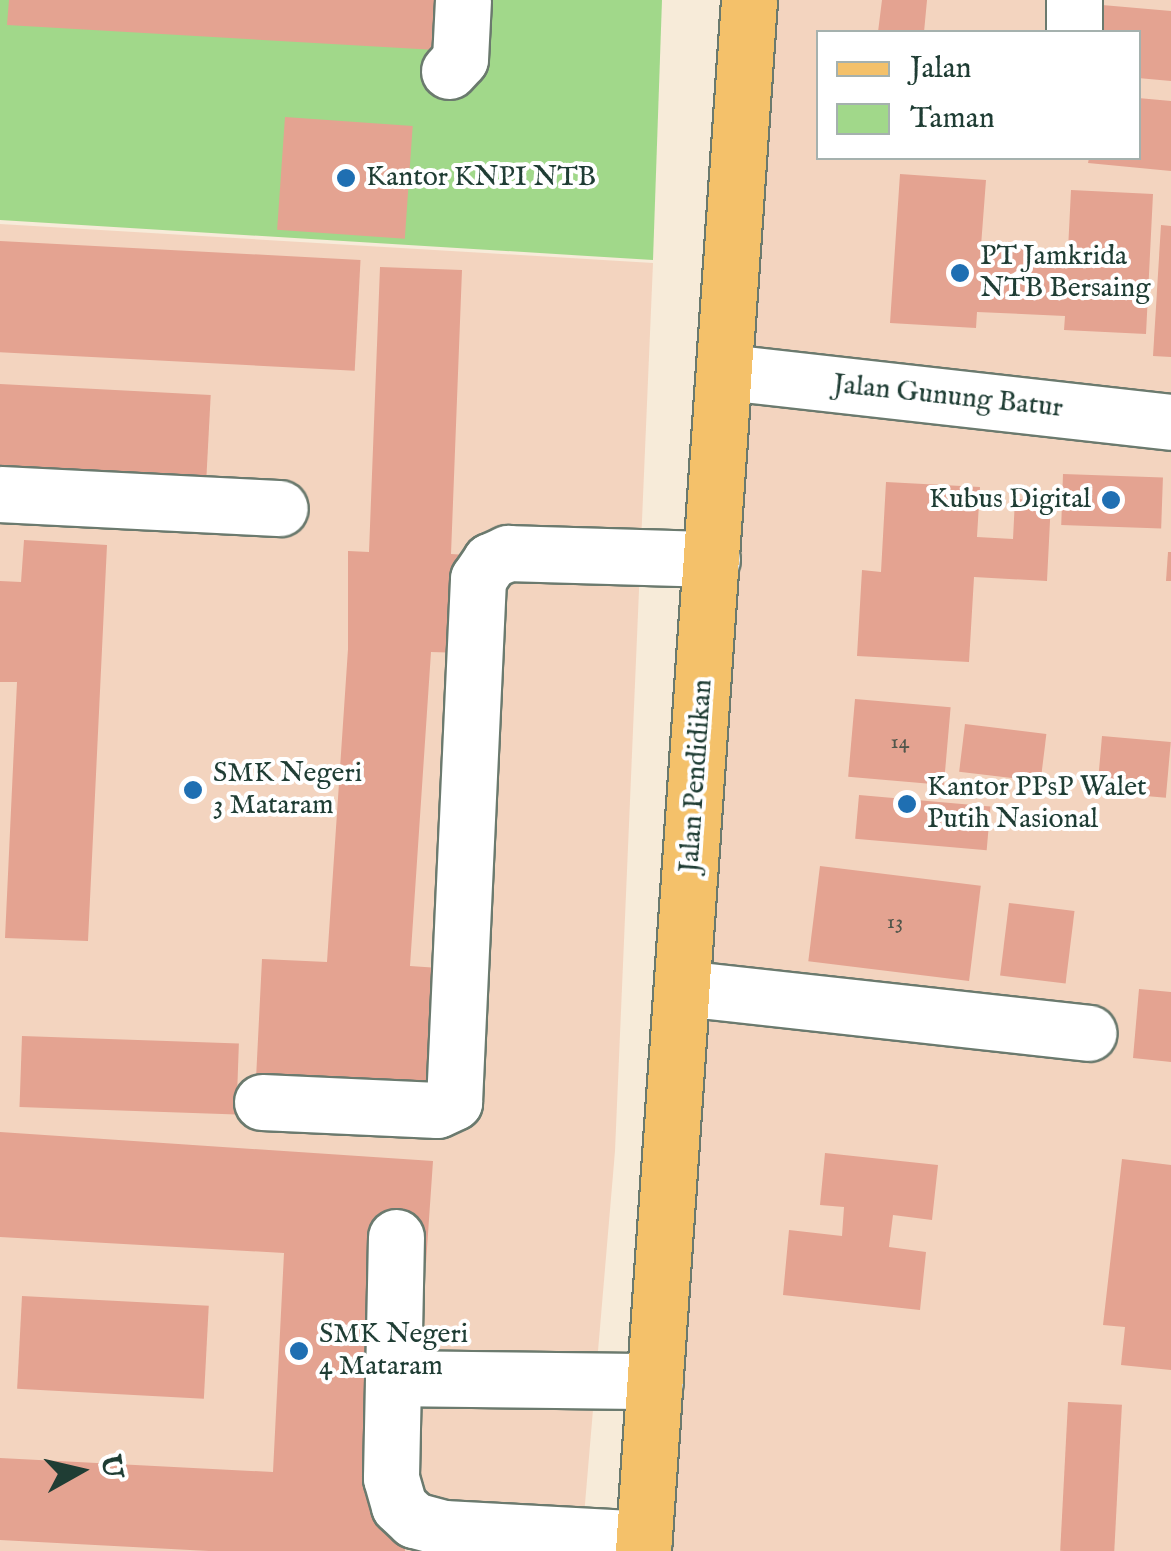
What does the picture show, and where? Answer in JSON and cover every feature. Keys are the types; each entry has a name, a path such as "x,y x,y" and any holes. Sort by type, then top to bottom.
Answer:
{"main road":[{"name":"Jalan Pendidikan","path":"644,1545 749,0"}],"street":[{"path":"449,71 460,59 463,0"},
{"path":"1074,0 1074,30"},
{"name":"Jalan Gunung Batur","path":"726,372 1171,422"},
{"path":"0,494 280,508"},
{"path":"262,1102 437,1110 454,1102 478,580 490,561 508,554 712,558"},
{"path":"682,988 1090,1033"},
{"path":"396,1237 390,1478 399,1506 414,1520 444,1528 644,1545"},
{"path":"393,1378 655,1382"}],"shaded area":[{"path":"753,0 1171,0 1171,1551 660,1551"},
{"path":"0,224 653,263 615,1151 581,1551 0,1551"}],"green space":[{"path":"0,0 662,0 653,260 0,220"}],"building":[{"path":"9,0 439,0 436,50 7,25"},
{"path":"882,0 927,0 924,30 878,30"},
{"path":"1102,5 1171,11 1171,81 1141,78 1141,30 1100,30"},
{"path":"1141,98 1171,101 1171,171 1088,163 1141,160"},
{"name":"Kantor KNPI NTB","path":"285,117 413,126 405,239 277,230"},
{"path":"900,174 986,180 981,246 1068,250 1071,190 1153,194 1146,334 1064,330 1065,316 977,312 976,328 890,323"},
{"path":"1161,225 1171,226 1171,357 1153,356"},
{"path":"0,241 361,260 355,371 0,352"},
{"path":"380,267 462,270 451,554 467,555 464,653 431,652 410,966 439,968 434,1088 256,1079 262,959 327,962 348,649 348,551 369,552"},
{"path":"0,384 211,395 205,502 0,491"},
{"path":"1063,474 1163,477 1161,528 1061,525"},
{"path":"886,482 980,487 977,537 1013,539 1015,499 1051,501 1047,581 974,577 969,662 857,656 862,570 881,572"},
{"path":"24,540 107,545 88,941 5,938 17,682 0,682 0,581 21,582"},
{"path":"1171,552 1171,581 1166,581"},
{"path":"855,699 951,707 944,785 848,777"},
{"path":"965,724 1046,734 1041,782 959,772"},
{"path":"1102,736 1171,742 1166,798 1097,792"},
{"path":"859,795 990,807 987,850 855,839"},
{"path":"820,866 981,886 969,981 808,961"},
{"path":"1009,903 1075,911 1066,983 1000,975"},
{"path":"1139,989 1171,992 1171,1062 1133,1058"},
{"path":"22,1036 239,1044 236,1115 20,1107"},
{"path":"0,1132 433,1161 426,1263 388,1260 408,1478 405,1551 209,1551 0,1540 0,1458 273,1472 284,1253 0,1237"},
{"path":"825,1153 938,1165 932,1220 893,1215 889,1247 926,1252 920,1310 783,1295 789,1230 842,1236 844,1207 820,1205"},
{"path":"1122,1159 1171,1165 1171,1370 1121,1365 1125,1327 1103,1325"},
{"path":"22,1296 209,1306 204,1399 17,1389"},
{"path":"1068,1402 1122,1405 1114,1551 1060,1551"}],"place":[{"name":"Kantor KNPI NTB","path":"346,178"},
{"name":"PT Jamkrida NTB Bersaing","path":"960,273"},
{"name":"Kubus Digital","path":"1111,500"},
{"name":"SMK Negeri 3 Mataram","path":"193,790"},
{"name":"Kantor PPsP Walet Putih Nasional","path":"907,804"},
{"name":"SMK Negeri 4 Mataram","path":"299,1351"}]}
